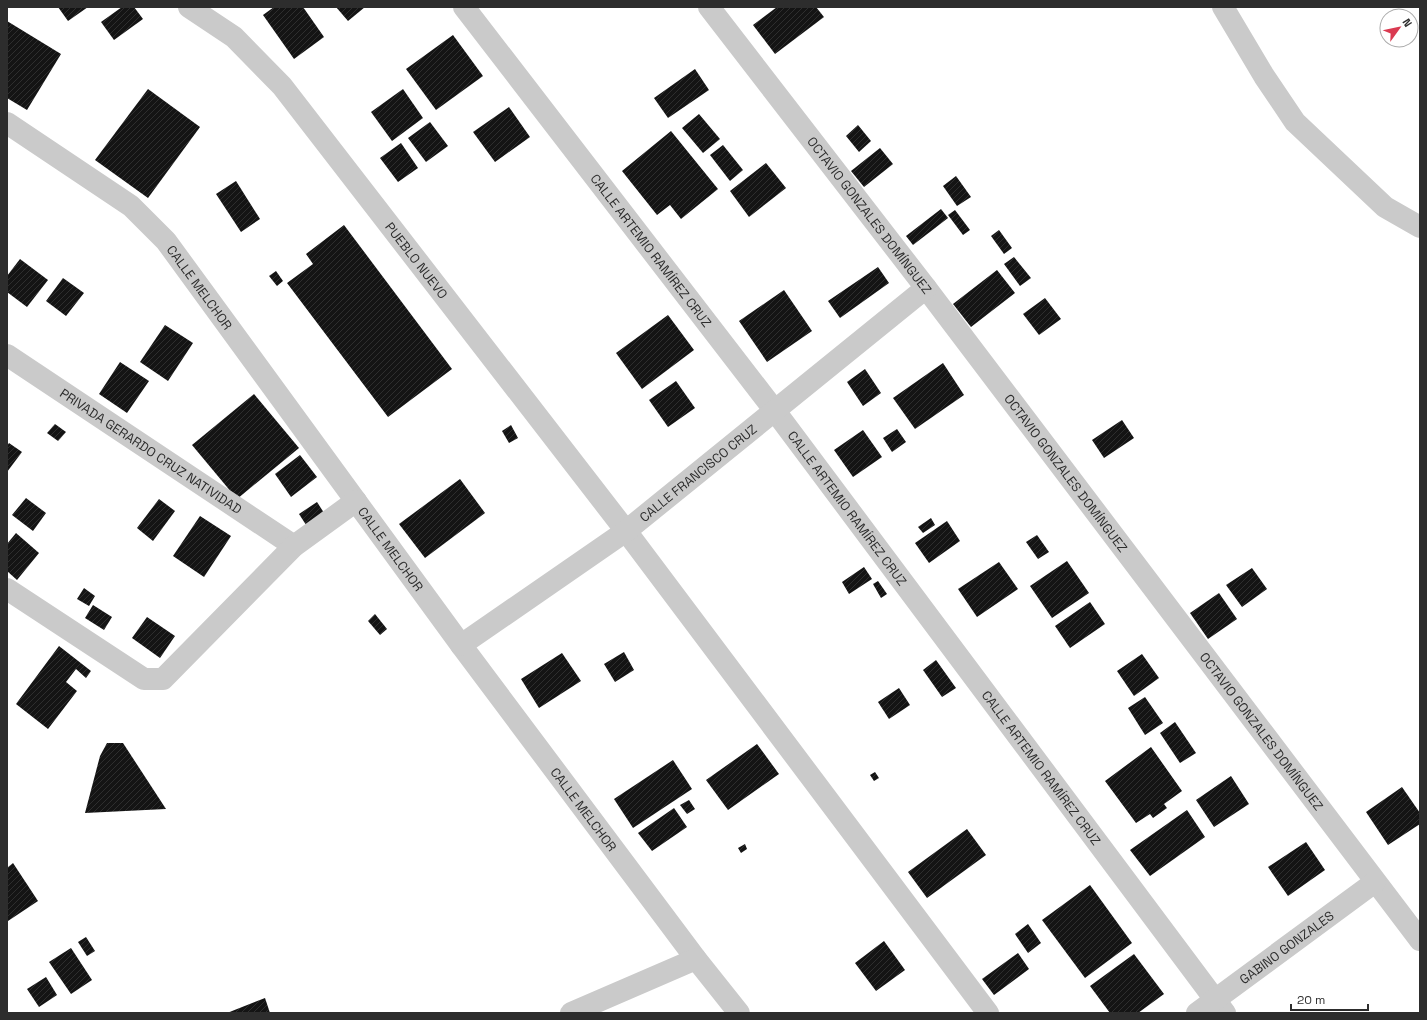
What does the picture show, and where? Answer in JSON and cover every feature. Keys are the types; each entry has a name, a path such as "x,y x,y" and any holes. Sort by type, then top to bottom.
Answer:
{"street":[{"name":"PUEBLO NUEVO","path":"189,7 234,37 282,86 626,531 988,1013"},
{"name":"CALLE ARTEMIO RAMÍREZ CRUZ","path":"464,7 774,411 1220,1007"},
{"name":"OCTAVIO GONZALES DOMÍNGUEZ","path":"709,7 926,288 1420,940"},
{"path":"1223,7 1264,76 1295,122 1385,207 1420,227"},
{"name":"CALLE MELCHOR","path":"7,122 131,206 166,241 460,645 738,1013"},
{"name":"CALLE FRANCISCO CRUZ","path":"460,645 626,531 926,288"},
{"name":"PRIVADA GERARDO CRUZ NATIVIDAD","path":"7,355 294,546"},
{"path":"7,589 144,678 163,679 294,546 356,501"},
{"name":"GABINO GONZALES","path":"1197,1013 1220,1007 1375,882"},
{"path":"571,1013 696,959"}],"building":[{"path":"58,7 88,7 68,21"},
{"path":"122,7 134,7 143,19 114,40 101,22"},
{"path":"274,7 303,7 324,37 294,59 263,15"},
{"path":"336,7 365,7 348,21"},
{"path":"777,7 816,7 824,17 775,54 753,25"},
{"path":"7,21 61,54 27,110 7,98"},
{"path":"453,35 483,76 436,110 406,69"},
{"path":"695,69 709,90 668,118 654,98"},
{"path":"148,89 200,127 148,198 95,160"},
{"path":"403,89 423,118 392,141 371,112"},
{"path":"509,107 530,137 495,162 473,132"},
{"path":"699,114 720,139 703,153 682,128"},
{"path":"430,122 448,146 426,162 408,138"},
{"path":"858,125 871,141 859,152 846,136"},
{"path":"671,131 718,189 681,219 670,205 657,215 622,171"},
{"path":"401,143 418,168 398,182 380,158"},
{"path":"723,145 743,170 730,181 710,155"},
{"path":"880,148 893,164 864,187 851,171"},
{"path":"766,163 786,188 749,217 730,191"},
{"path":"956,176 971,197 957,206 943,186"},
{"path":"236,181 260,219 241,232 216,194"},
{"path":"941,209 948,218 913,245 906,236"},
{"path":"955,210 970,230 963,235 948,215"},
{"path":"344,225 452,369 388,417 287,283 313,264 306,254"},
{"path":"999,230 1012,248 1004,254 991,236"},
{"path":"1014,257 1031,278 1020,286 1004,264"},
{"path":"20,259 48,280 27,307 7,292 7,276"},
{"path":"878,267 889,283 840,318 828,301"},
{"path":"997,270 1015,293 971,327 953,304"},
{"path":"276,271 283,281 277,286 269,276"},
{"path":"63,278 84,293 66,316 46,301"},
{"path":"784,290 812,331 767,362 739,321"},
{"path":"1045,298 1061,319 1039,335 1023,314"},
{"path":"668,315 694,350 642,389 616,353"},
{"path":"165,325 193,343 168,381 140,362"},
{"path":"120,362 149,381 127,413 99,394"},
{"path":"943,363 964,395 915,429 893,398"},
{"path":"865,369 881,393 863,406 847,382"},
{"path":"676,381 695,408 668,427 649,400"},
{"path":"254,394 299,448 237,499 192,445"},
{"path":"1122,420 1134,438 1104,458 1092,440"},
{"path":"55,424 66,432 58,441 47,433"},
{"path":"511,425 518,438 509,443 502,431"},
{"path":"897,429 906,442 892,452 883,438"},
{"path":"863,430 882,457 853,477 834,450"},
{"path":"9,443 22,452 7,472 7,446"},
{"path":"300,455 317,477 291,497 275,474"},
{"path":"460,479 485,513 425,558 399,524"},
{"path":"26,498 46,513 33,531 12,515"},
{"path":"159,499 175,511 153,541 137,528"},
{"path":"317,502 328,519 310,531 299,514"},
{"path":"200,516 231,536 204,577 173,556"},
{"path":"931,518 935,525 923,533 918,527"},
{"path":"947,521 960,541 929,563 915,543"},
{"path":"16,533 39,553 17,580 7,571 7,544"},
{"path":"1037,535 1049,552 1038,559 1026,542"},
{"path":"1067,561 1089,593 1052,618 1030,586"},
{"path":"999,562 1018,589 977,617 958,589"},
{"path":"864,567 872,579 849,594 842,582"},
{"path":"1252,568 1267,589 1242,607 1226,585"},
{"path":"878,581 887,594 881,598 873,584"},
{"path":"84,588 95,596 89,606 77,599"},
{"path":"1219,593 1237,619 1208,639 1190,613"},
{"path":"1090,602 1105,624 1070,648 1055,626"},
{"path":"93,605 112,617 104,630 85,618"},
{"path":"375,614 387,629 380,635 368,621"},
{"path":"147,617 175,636 160,658 132,638"},
{"path":"59,646 91,671 86,678 76,669 66,682 77,691 48,729 16,704"},
{"path":"624,652 634,670 615,682 604,664"},
{"path":"562,653 581,681 539,708 521,679"},
{"path":"1142,654 1159,678 1134,696 1117,671"},
{"path":"936,660 956,688 942,697 923,670"},
{"path":"899,688 910,705 889,719 878,702"},
{"path":"1145,697 1163,723 1145,735 1128,708"},
{"path":"1175,722 1196,753 1180,763 1160,733"},
{"path":"107,743 123,743 166,809 85,813 100,756"},
{"path":"757,744 779,774 728,810 706,780"},
{"path":"1151,747 1182,791 1164,804 1167,808 1153,818 1150,814 1136,823 1105,781"},
{"path":"673,760 692,789 633,828 614,799"},
{"path":"875,772 879,778 874,781 870,775"},
{"path":"1231,776 1249,804 1214,827 1196,800"},
{"path":"1402,787 1420,813 1420,824 1388,845 1366,812"},
{"path":"689,800 695,809 687,814 680,805"},
{"path":"674,808 687,827 652,851 638,833"},
{"path":"1187,810 1205,837 1150,876 1130,850"},
{"path":"967,829 986,855 927,898 908,872"},
{"path":"1306,842 1325,870 1288,896 1268,867"},
{"path":"745,844 747,849 741,853 738,848"},
{"path":"13,863 38,901 8,921 7,868"},
{"path":"1090,885 1132,943 1085,978 1042,920"},
{"path":"1028,924 1041,943 1028,953 1015,934"},
{"path":"86,937 95,951 87,956 78,942"},
{"path":"884,941 905,970 876,991 855,963"},
{"path":"71,948 92,980 71,994 49,962"},
{"path":"1018,953 1029,969 994,995 982,979"},
{"path":"1134,954 1164,994 1138,1013 1110,1013 1090,986"},
{"path":"46,977 57,995 39,1007 27,989"},
{"path":"265,998 270,1013 227,1013"}]}
